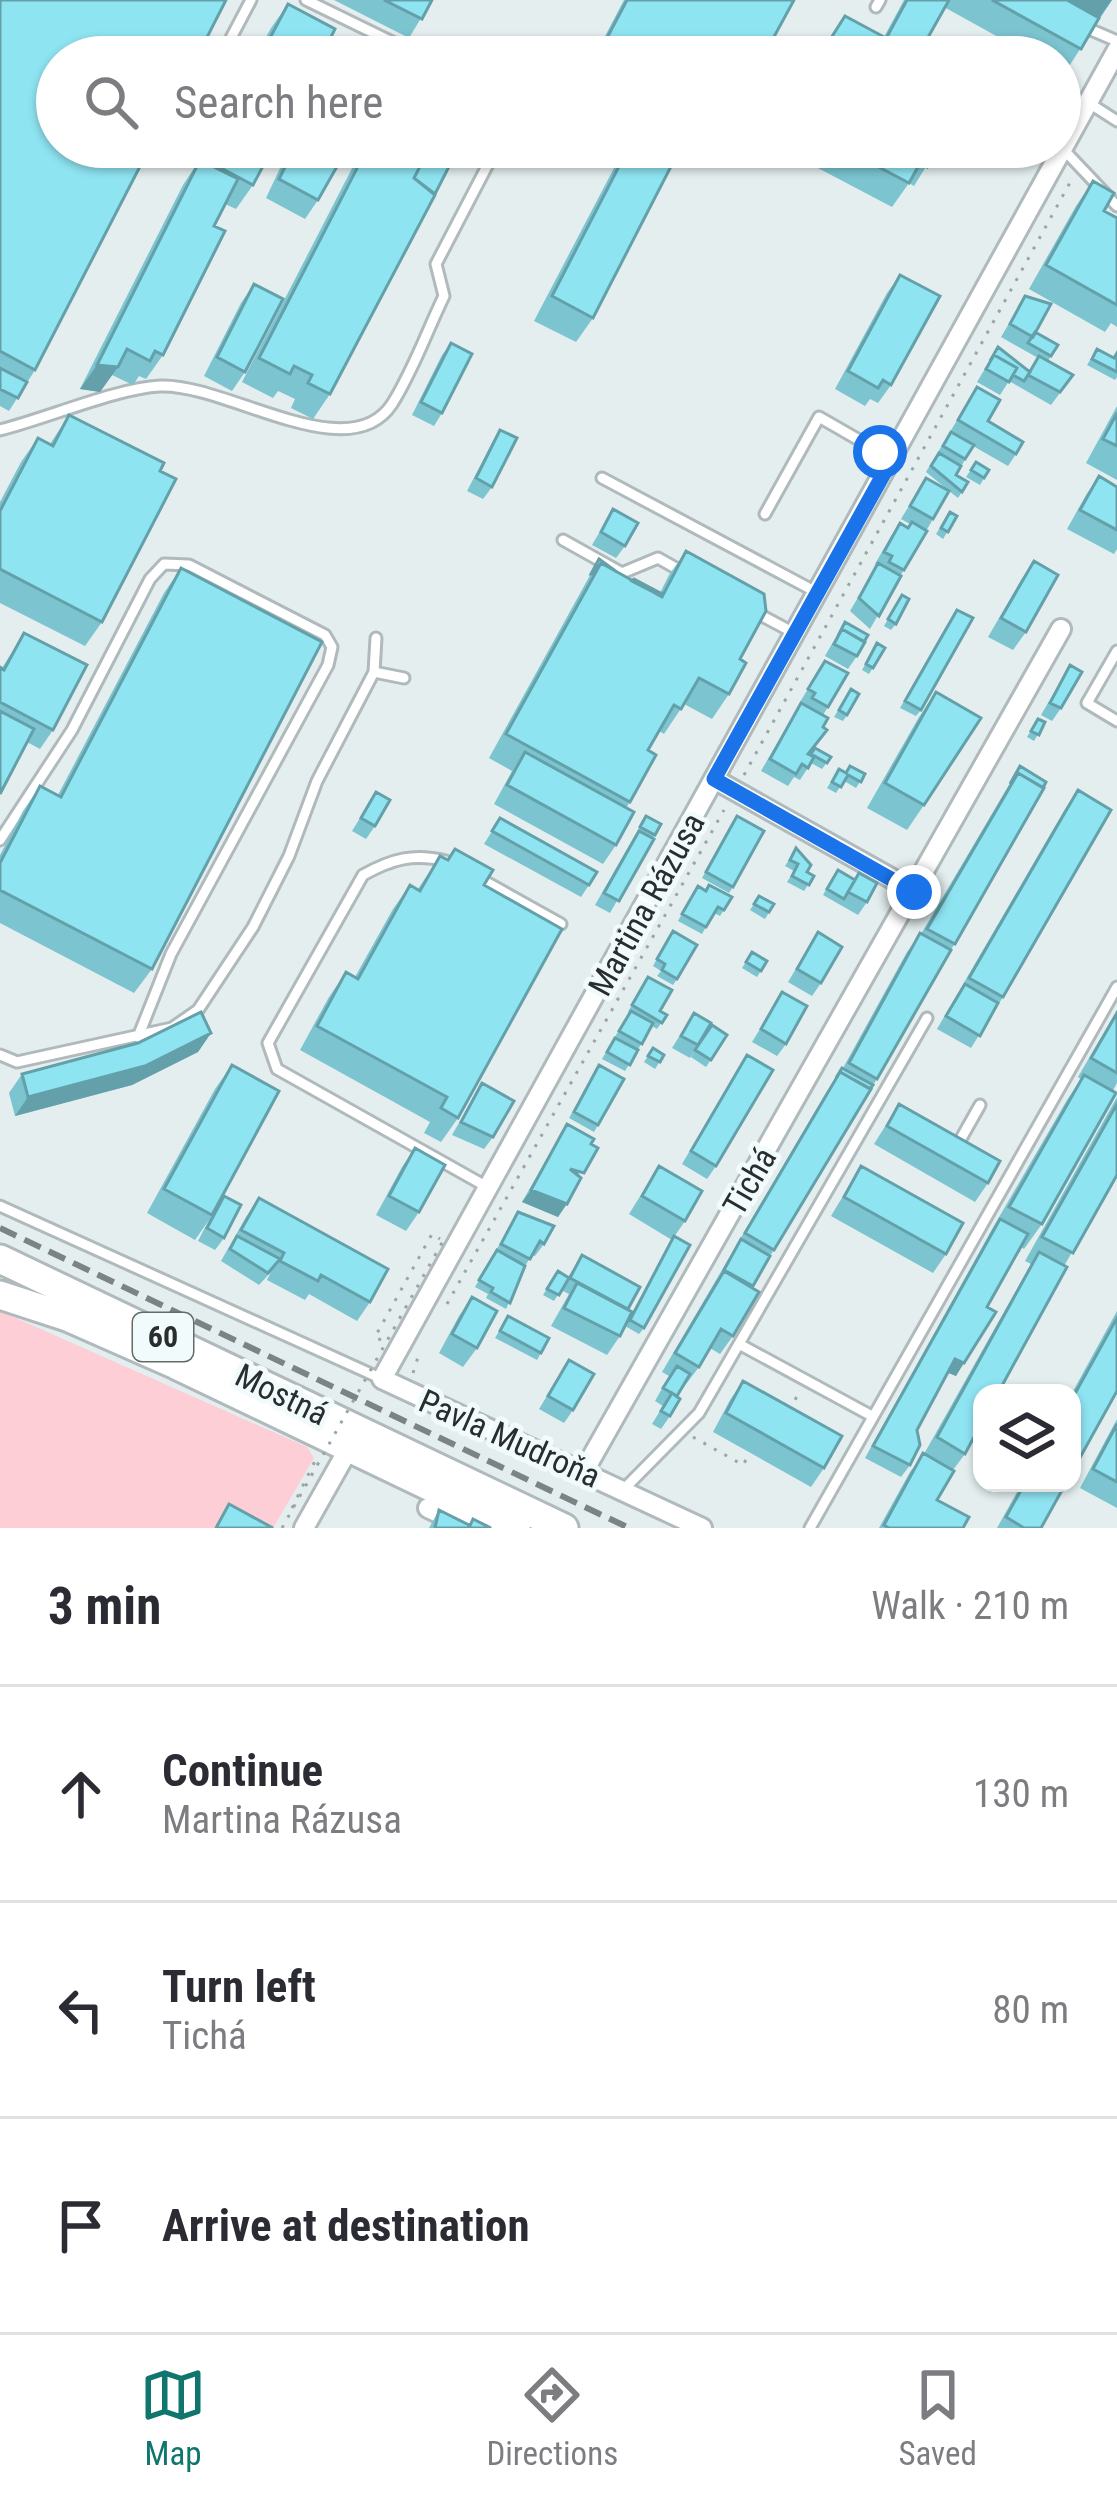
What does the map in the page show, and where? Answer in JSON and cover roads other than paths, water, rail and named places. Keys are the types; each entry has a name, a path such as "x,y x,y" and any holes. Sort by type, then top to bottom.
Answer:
{"main road":[{"name":"Mostná","path":"0,1259 564,1528"},
{"path":"0,1280 39,1297 68,1317"},
{"name":"Mostná","path":"0,1295 68,1317 516,1528"}],"street":[{"name":"Martina Rázusa","path":"1081,118 1117,50"},
{"name":"Martina Rázusa","path":"382,1379 1054,168"},
{"name":"Tichá","path":"584,1471 1061,629"},
{"path":"714,779 914,892"},
{"name":"Pavla Mudroňa","path":"382,1379 702,1528"},
{"path":"307,1523 349,1448"},
{"path":"428,1508 470,1528"}],"lane":[{"path":"232,36 251,0"},
{"path":"306,0 380,36"},
{"path":"1071,19 1117,41"},
{"path":"1089,103 1117,121"},
{"path":"0,430 158,386 218,393 328,431 351,432 373,423 391,406 444,296 436,264 486,168"},
{"path":"1081,168 1117,206"},
{"path":"764,514 820,417 892,459"},
{"path":"602,478 818,593"},
{"path":"563,540 622,573 658,559 700,581"},
{"path":"0,840 72,730 150,579 164,564 189,565 325,635 332,647 328,665 171,954 138,1037"},
{"path":"741,604 796,634"},
{"path":"0,1055 17,1062 138,1037 172,1028 198,1010 253,927 289,856 317,781 374,672 376,638"},
{"path":"1117,651 1087,703 1117,721"},
{"path":"374,672 404,678"},
{"path":"490,1188 277,1069 268,1043 363,875 388,861 419,855 447,861 561,924"},
{"path":"810,1528 1117,987"},
{"path":"623,1490 699,1413 927,1018"},
{"path":"879,1100 899,1112"},
{"path":"938,1133 958,1144 980,1105"},
{"path":"0,1205 382,1379"},
{"path":"739,1343 870,1415"}],"railway":[{"path":"0,1228 629,1528"}]}
